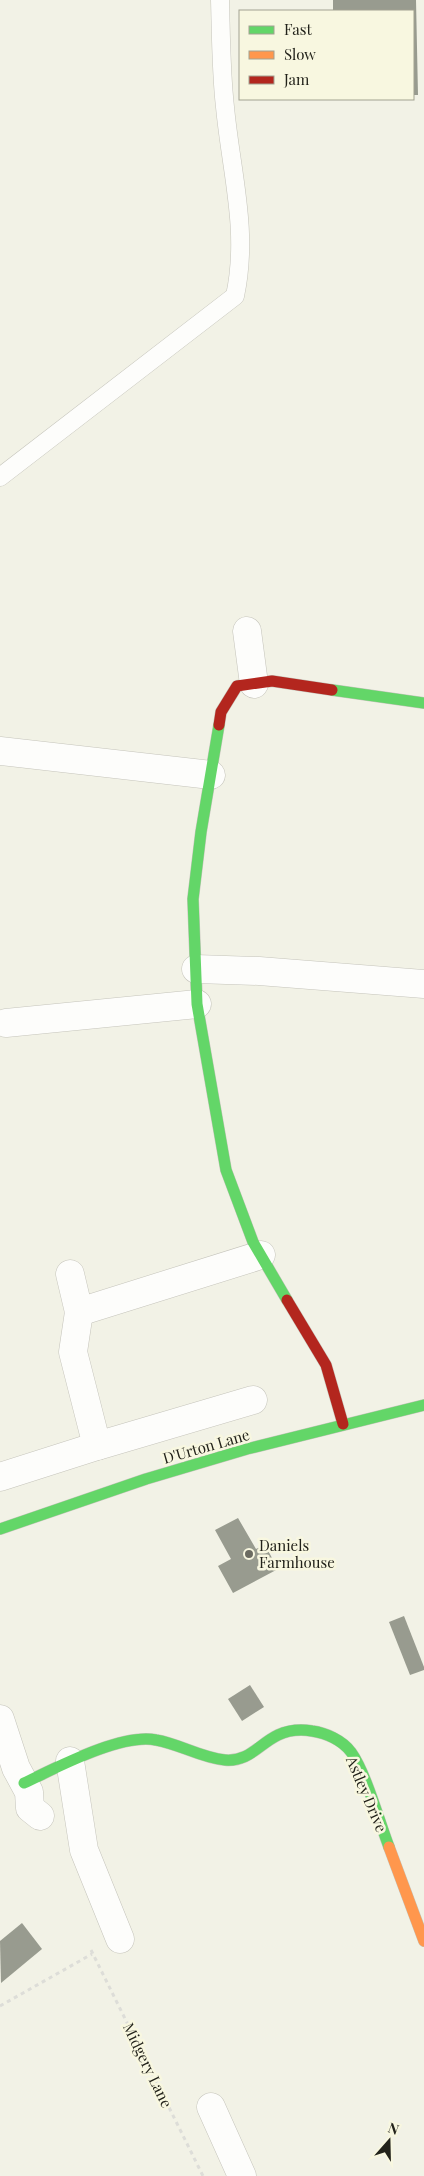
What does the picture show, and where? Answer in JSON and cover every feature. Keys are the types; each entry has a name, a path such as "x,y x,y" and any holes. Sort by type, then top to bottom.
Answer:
{"street":[{"path":"247,631 254,684"},
{"path":"343,1424 326,1365 253,1242 226,1170 197,1004 194,899 201,832 221,712 237,686 272,681 424,703"},
{"path":"0,751 211,775"},
{"path":"196,969 260,971 424,984"},
{"path":"6,1023 197,1004"},
{"path":"79,1312 261,1256"},
{"path":"70,1274 79,1312 74,1352 98,1446"},
{"path":"0,1477 253,1400"},
{"name":"D'Urton Lane","path":"0,1528 146,1479 247,1449 424,1405"},
{"path":"0,1719 16,1768 29,1792 30,1808 40,1816"},
{"name":"Astley Drive","path":"24,1783 70,1762 129,1741 152,1738 216,1760 238,1760 278,1735 295,1730 314,1731 333,1738 349,1750 359,1767 424,1941"},
{"path":"70,1762 84,1850 120,1939"},
{"path":"210,2107 242,2176"}],"lane":[{"path":"0,477 236,296 241,270 240,218 225,107 220,0"}],"path":[{"name":"Midgery Lane","path":"0,2006 92,1954 203,2176"}],"building":[{"path":"333,0 416,0 418,95 414,95 414,10 333,10"},
{"name":"Daniels Farmhouse","path":"238,1518 256,1549 265,1545 278,1569 233,1593 218,1566 231,1559 215,1530"},
{"path":"404,1616 424,1667 424,1670 410,1675 389,1622"},
{"path":"250,1685 264,1707 242,1721 228,1699"},
{"path":"22,1923 42,1949 1,1983 0,1941"}],"traffic: fast":[{"path":"332,690 424,703"},
{"path":"219,725 201,832 193,899 197,1004 226,1170 253,1242 287,1300"},
{"path":"0,1529 146,1479 247,1449 424,1405"},
{"path":"24,1783 89,1753 125,1742 142,1739 156,1740 207,1757 233,1760 253,1752 282,1733 295,1730 312,1731 323,1733 343,1744 357,1761 389,1847"}],"traffic: slow":[{"path":"389,1847 424,1941"}],"traffic: jam":[{"path":"219,725 221,712 237,686 272,681 332,690"},
{"path":"287,1300 326,1365 343,1424"}],"place":[{"name":"Daniels Farmhouse","path":"249,1554"}]}
